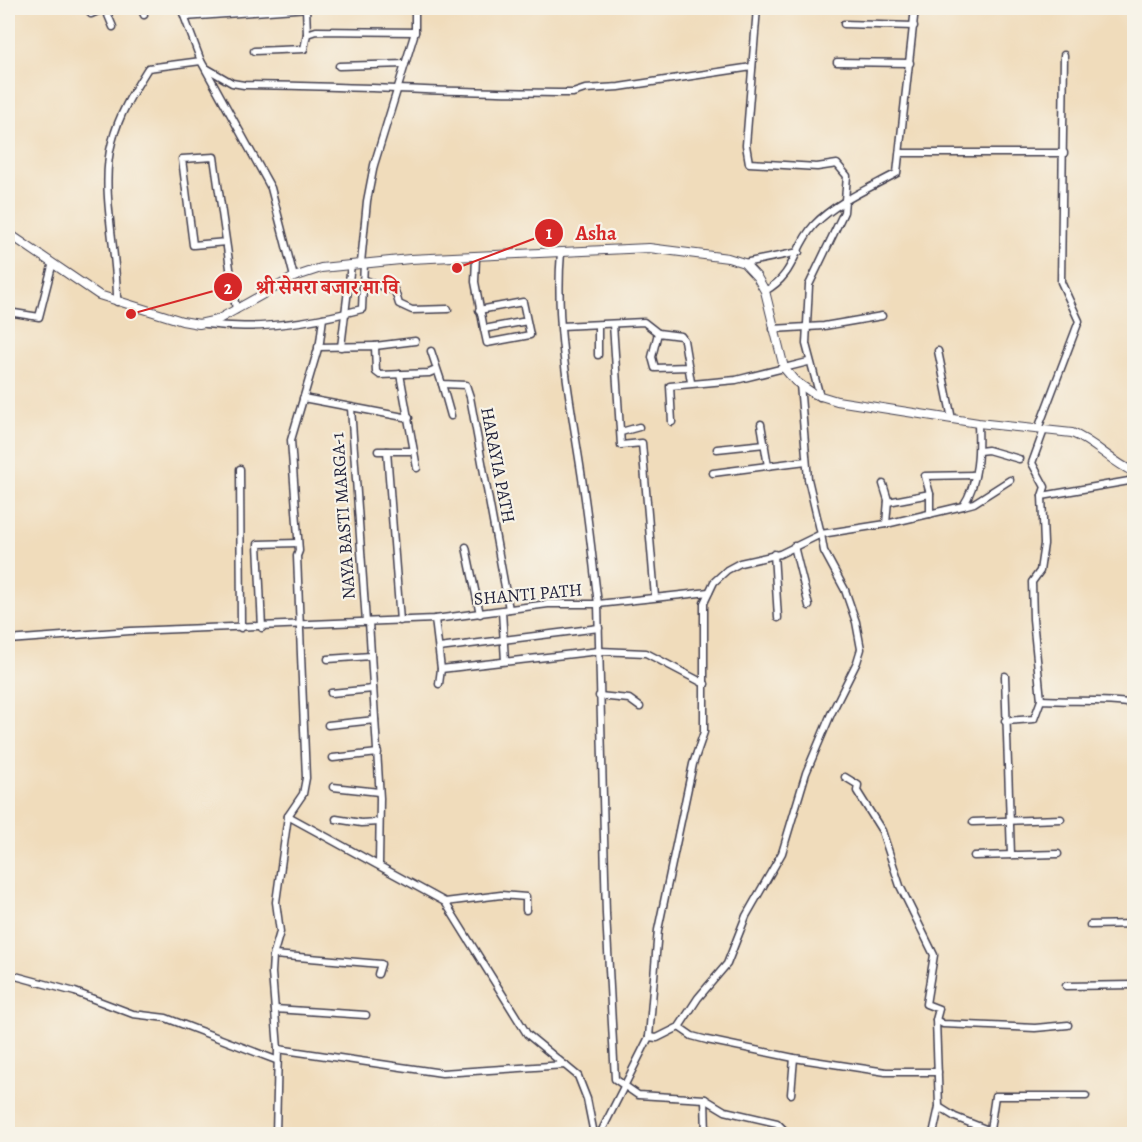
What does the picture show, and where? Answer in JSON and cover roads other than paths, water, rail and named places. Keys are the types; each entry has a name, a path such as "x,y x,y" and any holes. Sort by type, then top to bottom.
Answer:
{"street":[{"path":"91,14 105,8 113,27"},
{"path":"141,8 144,15"},
{"path":"181,8 201,61 271,188 294,277"},
{"path":"185,17 307,8 304,48 254,51"},
{"path":"8,233 52,266 99,295 182,321 233,328 323,318 363,307 367,201 374,165 415,32 415,8"},
{"path":"756,8 746,145 749,163 817,167 837,164 847,176 846,201 836,232 809,285 805,326 808,362 820,397"},
{"path":"765,291 779,283 814,225 846,201 897,173 915,8"},
{"path":"844,24 914,26"},
{"path":"306,34 316,31 415,32"},
{"path":"1005,721 1034,719 1041,700 1033,619 1032,582 1040,571 1044,544 1042,496 1045,487 1043,479 1032,463 1041,430 1079,321 1061,282 1064,55"},
{"path":"117,302 117,274 110,215 111,143 125,104 148,68 189,60 201,61"},
{"path":"837,62 910,63"},
{"path":"339,66 405,64"},
{"path":"206,69 232,83 244,86 573,93 585,89 619,87 752,67"},
{"path":"900,153 1064,153"},
{"path":"226,242 193,245 182,159 214,157 236,310"},
{"path":"199,324 217,320 294,277 321,268 363,263 561,252 666,249 728,258 744,263 799,252"},
{"path":"561,252 561,326 567,389 584,487 598,604 710,591"},
{"path":"476,257 475,282 479,309 487,343 530,334 523,302 479,309"},
{"path":"744,263 757,277 765,291 784,368 800,384 820,397 978,423 1082,437 1134,474 1129,482 1042,496"},
{"path":"341,347 351,265"},
{"path":"8,312 39,317 52,266"},
{"path":"365,280 395,291 399,304 412,310 448,309"},
{"path":"773,329 882,316"},
{"path":"276,1134 278,1049 274,955 280,932 276,902 288,816 303,794 306,778 302,627 291,440 318,347 323,318"},
{"path":"484,329 527,321"},
{"path":"561,326 644,322 658,333 681,336 691,382"},
{"path":"613,324 621,446 642,443 655,597"},
{"path":"598,325 598,355"},
{"path":"658,333 652,357 655,368 689,367"},
{"path":"318,347 375,346 415,341"},
{"path":"375,346 376,372 380,375 429,373 436,370"},
{"path":"431,351 451,416"},
{"path":"938,351 952,419"},
{"path":"672,422 670,386 691,382 736,380 808,362"},
{"path":"399,374 417,468"},
{"name":"HARAYIA PATH","path":"442,384 466,385 470,397 506,610"},
{"path":"649,1037 657,1038 679,1027 698,998 727,964 746,916 782,853 806,773 861,649 850,602 824,551 806,461 800,384"},
{"path":"303,398 409,418"},
{"name":"NAYA BASTI MARGA-1","path":"351,408 378,753 379,864"},
{"path":"963,506 970,495 975,475 978,423"},
{"path":"761,424 768,466"},
{"path":"621,432 639,427"},
{"path":"717,449 765,444"},
{"path":"978,451 988,450 1019,459"},
{"path":"387,451 400,621"},
{"path":"378,452 414,451"},
{"path":"713,473 806,461"},
{"path":"240,469 241,628"},
{"path":"930,514 930,494 926,476 975,475"},
{"path":"600,1134 626,1088 649,1037 658,930 693,764 704,732 704,603 714,582 727,570 740,563 774,554 821,534 886,524 974,503 1010,480"},
{"path":"883,484 888,502 886,524"},
{"path":"888,502 930,494"},
{"path":"262,628 258,544 298,543"},
{"path":"794,546 809,606"},
{"path":"466,547 480,614"},
{"path":"774,554 778,618"},
{"name":"SHANTI PATH","path":"8,640 141,631 302,627 435,619 548,604 598,604 599,696 611,1024 615,1043 615,1079 626,1088"},
{"path":"505,661 506,610"},
{"path":"435,619 441,669 439,684"},
{"path":"439,648 599,628"},
{"path":"441,669 599,651 646,653 705,684"},
{"path":"328,659 371,656"},
{"path":"1005,675 1011,855"},
{"path":"332,693 373,689"},
{"path":"599,696 629,699 640,707"},
{"path":"1041,700 1081,703 1109,700 1134,704"},
{"path":"328,725 375,720"},
{"path":"333,758 378,753"},
{"path":"845,777 858,785 857,791 882,831 900,886 929,939 934,955 926,1004 939,1009 936,1020 939,1107 933,1134"},
{"path":"333,787 379,792"},
{"path":"288,816 445,902 527,1034 548,1054 578,1076 587,1099 594,1134"},
{"path":"336,819 361,823 379,822"},
{"path":"973,822 1060,819"},
{"path":"974,856 1058,854"},
{"path":"445,902 501,895 526,897 526,910"},
{"path":"1090,925 1134,924"},
{"path":"274,955 381,964 378,974"},
{"path":"8,974 75,992 133,1014 166,1018 216,1035 276,1060"},
{"path":"1066,986 1134,985"},
{"path":"275,1009 366,1015"},
{"path":"936,1020 943,1024 1035,1028 1068,1025"},
{"path":"679,1027 692,1036 794,1058 886,1072 938,1072"},
{"path":"278,1049 442,1073 565,1065"},
{"path":"790,1094 794,1058"},
{"path":"626,1088 638,1095 705,1099 725,1111 777,1123 789,1134"},
{"path":"990,1130 995,1096 1086,1096"},
{"path":"705,1099 706,1134"},
{"path":"939,1107 955,1117 998,1134"}],"place":[{"name":"Asha","path":"457,268"},
{"name":"श्री सेमरा बजार मा वि","path":"131,314"}]}
